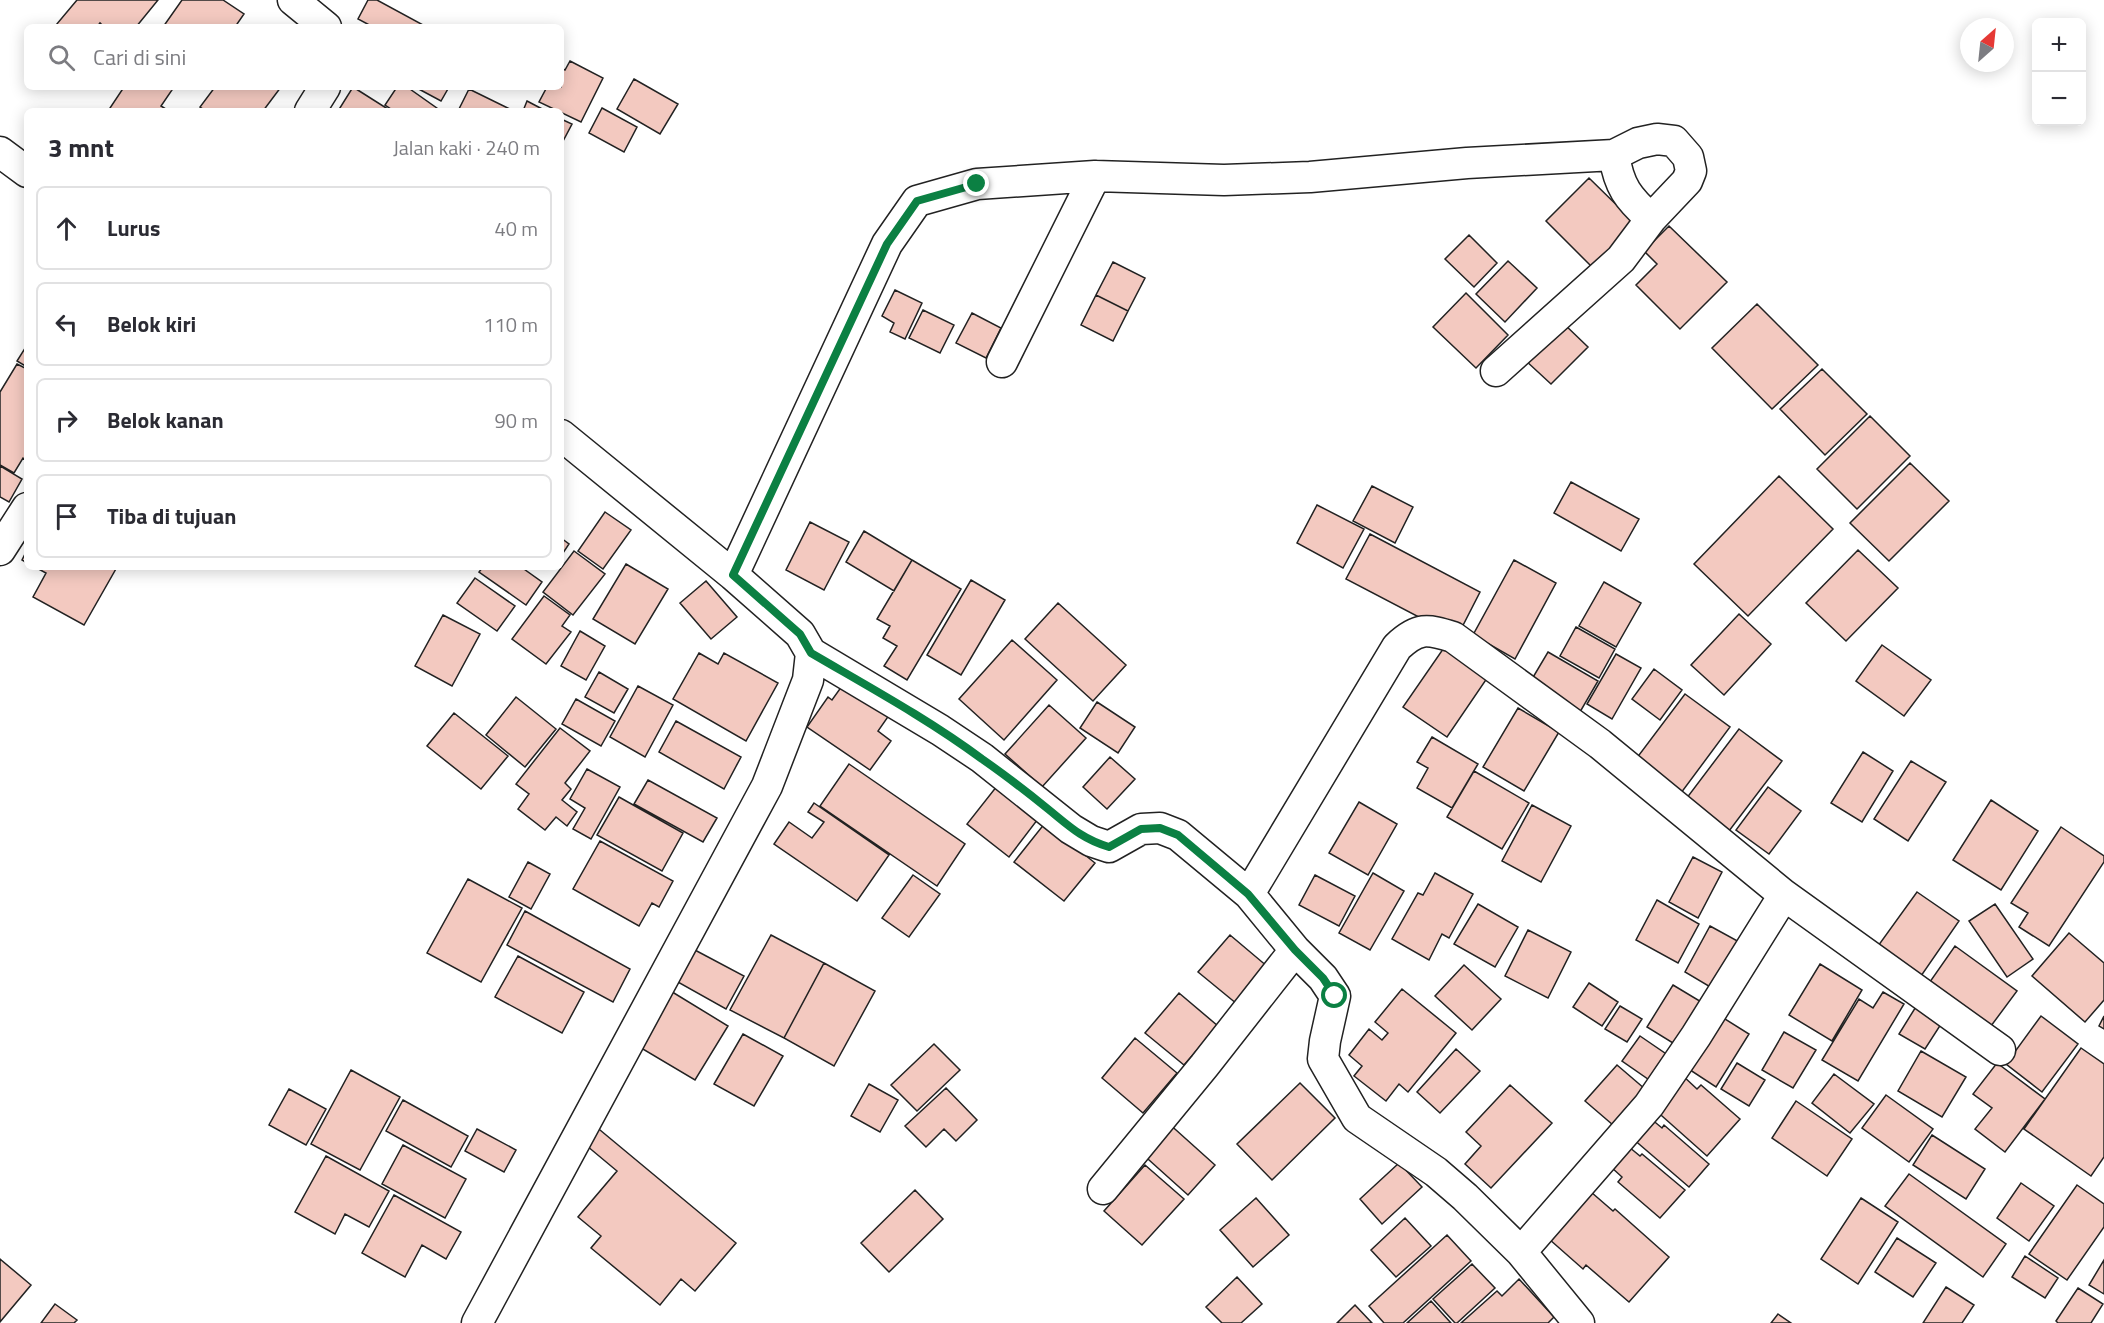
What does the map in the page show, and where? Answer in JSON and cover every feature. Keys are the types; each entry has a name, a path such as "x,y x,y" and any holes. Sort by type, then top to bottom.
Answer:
{"street":[{"path":"293,0 322,24"},
{"path":"312,108 323,90"},
{"path":"733,575 887,244 917,201 977,184 1095,176 1224,180 1310,177 1467,163 1614,155 1638,144 1657,139 1674,141 1688,157 1691,171 1687,181 1651,219 1621,259 1496,370"},
{"path":"0,152 24,170"},
{"path":"1614,155 1623,190 1651,219"},
{"path":"1002,363 1095,176"},
{"path":"564,437 733,575 800,634 811,653 974,753 1071,829 1091,841 1109,847 1141,829 1160,828 1178,835 1248,894 1295,950 1323,978 1335,996 1323,1059 1357,1118 1436,1172 1465,1197 1521,1252 1579,1323"},
{"path":"0,550 24,513"},
{"path":"1248,894 1397,647 1409,635 1428,629 1454,637 1600,744 1784,895 2000,1050"},
{"path":"477,1323 767,786 808,680 811,653"},
{"path":"1521,1252 1649,1105 1696,1036 1784,895"},
{"path":"1103,1189 1295,950"}],"building":[{"path":"77,0 158,0 138,24 57,24"},
{"path":"182,0 223,0 244,14 237,24 165,24"},
{"path":"368,0 377,0 421,24 367,24 358,19"},
{"path":"570,61 603,78 581,122 564,114 564,108 552,108 539,102 545,90 564,90 565,70"},
{"path":"634,79 678,104 660,134 617,109"},
{"path":"122,90 172,90 161,106 164,108 110,108"},
{"path":"213,90 279,90 265,108 200,107"},
{"path":"351,90 358,90 386,108 340,108"},
{"path":"395,90 411,90 437,108 390,108 385,105"},
{"path":"421,90 447,90 441,101"},
{"path":"468,90 471,90 508,108 460,108"},
{"path":"527,101 540,108 524,108"},
{"path":"602,108 637,127 624,152 589,133"},
{"path":"564,120 572,124 564,139"},
{"path":"1589,178 1637,225 1594,269 1546,221"},
{"path":"1669,226 1727,282 1680,329 1636,285 1657,264 1644,251"},
{"path":"1469,235 1497,263 1474,287 1445,259"},
{"path":"1508,261 1537,288 1505,322 1476,294"},
{"path":"1113,262 1145,278 1128,311 1096,295"},
{"path":"895,290 922,303 905,339 890,332 894,323 882,316"},
{"path":"1466,293 1508,335 1476,368 1433,327"},
{"path":"1096,295 1128,311 1113,341 1081,325"},
{"path":"1757,304 1818,365 1772,409 1712,348"},
{"path":"923,310 954,325 940,353 909,338"},
{"path":"972,313 1001,328 986,358 956,343"},
{"path":"1562,322 1588,347 1551,384 1525,360"},
{"path":"24,350 24,365 17,361"},
{"path":"17,364 24,368 24,459 14,473 0,465 0,392"},
{"path":"1822,369 1867,414 1825,455 1780,409"},
{"path":"1870,416 1910,456 1857,509 1817,469"},
{"path":"1910,463 1949,501 1889,561 1850,523"},
{"path":"0,466 22,479 9,502 0,497"},
{"path":"1779,476 1833,529 1748,616 1694,564"},
{"path":"1571,482 1639,519 1621,551 1554,513"},
{"path":"1372,486 1413,507 1395,543 1353,521"},
{"path":"1317,505 1364,529 1343,568 1297,543"},
{"path":"605,512 631,530 603,569 578,551"},
{"path":"810,522 849,542 824,590 786,570"},
{"path":"864,531 912,560 894,591 846,562"},
{"path":"1370,534 1480,592 1457,637 1346,579"},
{"path":"564,540 569,544 564,552"},
{"path":"1858,550 1898,588 1846,641 1806,603"},
{"path":"574,551 605,574 573,615 543,592 560,570 564,570 564,564"},
{"path":"912,560 961,589 907,680 884,666 897,646 883,638 890,626 877,619"},
{"path":"1514,560 1556,583 1515,659 1473,635"},
{"path":"626,564 668,589 635,644 593,619"},
{"path":"40,570 115,570 84,625 33,597 46,573"},
{"path":"481,570 525,570 542,582 526,605 479,572"},
{"path":"475,578 515,606 497,631 457,603"},
{"path":"971,580 1005,600 961,675 927,655"},
{"path":"706,581 737,617 711,639 680,603"},
{"path":"1604,582 1641,603 1616,647 1579,626"},
{"path":"544,596 570,615 562,626 571,632 546,664 512,639"},
{"path":"1058,603 1126,665 1093,701 1025,639"},
{"path":"1739,614 1771,644 1724,695 1691,665"},
{"path":"443,615 480,634 452,686 415,666"},
{"path":"1576,627 1615,649 1599,678 1560,656"},
{"path":"580,631 605,646 586,680 561,666"},
{"path":"1450,639 1494,668 1447,737 1403,707"},
{"path":"1012,640 1057,680 1004,740 959,699"},
{"path":"1882,645 1931,680 1904,716 1856,681"},
{"path":"1548,652 1598,681 1580,712 1529,684"},
{"path":"699,653 718,664 724,653 778,683 746,741 673,699"},
{"path":"1616,654 1641,668 1612,719 1587,704"},
{"path":"1654,669 1682,690 1660,720 1632,699"},
{"path":"599,672 628,689 614,713 585,697"},
{"path":"847,679 892,711 878,731 891,741 870,770 807,727 828,697 832,700"},
{"path":"638,686 673,705 645,757 610,737"},
{"path":"1685,694 1730,727 1681,793 1636,759"},
{"path":"516,697 556,729 525,767 486,735"},
{"path":"576,699 615,721 601,746 562,724"},
{"path":"1097,702 1135,727 1118,753 1080,728"},
{"path":"1049,705 1086,738 1042,787 1005,754"},
{"path":"1518,708 1559,732 1524,791 1483,767"},
{"path":"454,713 508,756 481,789 427,746"},
{"path":"676,721 741,757 724,789 659,752"},
{"path":"560,728 590,751 565,783 571,789 562,800 577,812 567,826 556,817 545,830 518,809 529,794 516,784"},
{"path":"1739,729 1782,761 1729,831 1686,799"},
{"path":"1432,737 1478,764 1452,808 1417,788 1428,768 1417,762"},
{"path":"1863,752 1893,771 1862,822 1831,803"},
{"path":"1110,757 1135,779 1107,809 1083,787"},
{"path":"1911,761 1946,782 1908,841 1874,819"},
{"path":"849,764 965,844 937,886 820,806"},
{"path":"587,769 620,787 591,839 573,829 585,808 570,799"},
{"path":"1474,771 1529,803 1502,849 1447,817"},
{"path":"648,780 717,818 703,842 634,804"},
{"path":"997,786 1038,819 1009,857 967,824"},
{"path":"1768,787 1801,811 1769,854 1736,830"},
{"path":"619,797 683,833 662,871 597,835"},
{"path":"1991,800 2038,831 2001,890 1953,860"},
{"path":"1359,802 1397,824 1368,875 1329,853"},
{"path":"814,803 889,855 857,901 774,844 789,822 812,838 824,822 808,812"},
{"path":"1532,805 1571,826 1541,882 1502,861"},
{"path":"1045,823 1095,863 1064,901 1014,862"},
{"path":"2061,827 2104,856 2104,862 2049,946 2019,927 2028,913 2011,903"},
{"path":"600,841 673,881 659,907 652,903 639,926 573,889"},
{"path":"1693,857 1722,872 1698,918 1669,902"},
{"path":"528,862 550,874 531,909 509,897"},
{"path":"1373,873 1404,891 1370,950 1339,933"},
{"path":"1435,873 1473,894 1449,938 1442,934 1429,960 1392,939 1418,893 1423,895"},
{"path":"913,875 940,894 909,937 882,918"},
{"path":"1315,875 1355,896 1339,926 1299,905"},
{"path":"468,879 522,908 481,982 427,953"},
{"path":"1917,892 1959,921 1921,976 1878,946"},
{"path":"1657,900 1699,924 1678,963 1636,940"},
{"path":"1478,904 1518,927 1495,967 1454,944"},
{"path":"1995,904 2033,959 2007,977 1969,921"},
{"path":"525,911 630,969 613,1002 507,945"},
{"path":"1710,926 1743,944 1717,991 1685,972"},
{"path":"1528,930 1571,952 1548,998 1505,976"},
{"path":"2069,933 2104,963 2104,1000 2085,1022 2032,976"},
{"path":"771,935 824,963 784,1038 730,1010"},
{"path":"1230,935 1268,967 1237,1004 1198,972"},
{"path":"1955,946 2017,991 1988,1030 1927,986"},
{"path":"693,949 744,976 726,1009 676,981"},
{"path":"518,956 584,992 562,1033 495,997"},
{"path":"824,963 875,991 834,1066 784,1038"},
{"path":"1820,964 1862,990 1832,1041 1789,1015"},
{"path":"1464,965 1501,999 1472,1030 1435,996"},
{"path":"1589,983 1618,1002 1602,1026 1573,1007"},
{"path":"1673,985 1708,1006 1681,1048 1647,1027"},
{"path":"1402,989 1456,1033 1408,1092 1399,1084 1386,1101 1354,1076 1362,1066 1349,1055 1369,1029 1382,1040 1388,1033 1375,1022"},
{"path":"669,990 728,1026 695,1080 636,1045"},
{"path":"1883,992 1904,1004 1858,1081 1822,1060 1859,999 1873,1008"},
{"path":"1179,993 1218,1026 1184,1065 1145,1033"},
{"path":"1917,1005 1943,1021 1925,1049 1899,1034"},
{"path":"1620,1006 1642,1019 1627,1042 1605,1029"},
{"path":"1717,1014 1749,1034 1716,1087 1684,1066"},
{"path":"2041,1016 2078,1044 2042,1092 2006,1064"},
{"path":"2104,1016 2104,1029 2099,1026"},
{"path":"1784,1032 1816,1050 1793,1088 1762,1070"},
{"path":"743,1034 783,1056 754,1106 714,1084"},
{"path":"1640,1036 1675,1060 1658,1086 1622,1061"},
{"path":"1135,1038 1177,1073 1143,1113 1102,1078"},
{"path":"934,1044 960,1070 917,1111 891,1085"},
{"path":"2081,1048 2104,1064 2104,1157 2091,1176 2024,1129"},
{"path":"1456,1049 1480,1071 1440,1113 1417,1092"},
{"path":"1921,1051 1966,1077 1942,1117 1898,1091"},
{"path":"1737,1063 1765,1080 1749,1106 1721,1089"},
{"path":"1997,1063 2045,1099 2005,1152 1975,1129 1992,1108 1973,1094"},
{"path":"1617,1065 1652,1095 1620,1131 1585,1101"},
{"path":"351,1070 400,1097 360,1170 311,1144"},
{"path":"1834,1074 1874,1104 1850,1133 1812,1103"},
{"path":"1682,1075 1697,1089 1701,1085 1740,1119 1707,1156 1653,1108"},
{"path":"1300,1083 1335,1118 1272,1180 1237,1144"},
{"path":"869,1084 898,1100 880,1132 851,1116"},
{"path":"1510,1085 1552,1123 1491,1188 1465,1164 1481,1146 1466,1132"},
{"path":"946,1088 977,1120 956,1141 944,1129 926,1147 905,1126"},
{"path":"289,1089 326,1109 306,1145 269,1125"},
{"path":"1886,1095 1933,1129 1909,1162 1862,1128"},
{"path":"403,1100 468,1136 451,1167 386,1131"},
{"path":"1796,1101 1852,1139 1827,1176 1772,1138"},
{"path":"1650,1118 1662,1128 1664,1125 1709,1164 1689,1187 1632,1138"},
{"path":"1166,1121 1215,1165 1188,1195 1139,1151"},
{"path":"594,1125 736,1243 695,1291 681,1279 660,1305 591,1248 601,1236 578,1217 617,1171 581,1141"},
{"path":"477,1129 516,1150 504,1172 465,1151"},
{"path":"1932,1135 1985,1169 1966,1199 1913,1165"},
{"path":"403,1145 466,1179 445,1218 382,1184"},
{"path":"1629,1147 1640,1156 1642,1154 1685,1190 1660,1218 1618,1182 1622,1177 1611,1167"},
{"path":"326,1156 389,1191 369,1227 345,1214 335,1234 295,1212"},
{"path":"1399,1163 1422,1187 1382,1224 1360,1199"},
{"path":"1145,1165 1184,1199 1142,1245 1104,1211"},
{"path":"1909,1174 2006,1244 1983,1277 1885,1206"},
{"path":"2021,1183 2054,1206 2029,1241 1997,1218"},
{"path":"2077,1185 2104,1204 2104,1227 2067,1280 2029,1254"},
{"path":"915,1190 943,1219 889,1272 861,1243"},
{"path":"1591,1192 1613,1211 1615,1209 1669,1257 1629,1302 1586,1265 1583,1269 1549,1239"},
{"path":"394,1195 461,1232 446,1259 422,1245 405,1277 362,1253"},
{"path":"1256,1198 1289,1235 1253,1267 1220,1230"},
{"path":"1861,1198 1898,1222 1858,1284 1821,1259"},
{"path":"1405,1218 1431,1246 1396,1277 1371,1250"},
{"path":"1447,1235 1471,1261 1403,1323 1384,1323 1369,1306"},
{"path":"1897,1238 1936,1263 1913,1297 1875,1272"},
{"path":"2025,1256 2058,1278 2045,1298 2012,1277"},
{"path":"0,1259 31,1285 0,1322"},
{"path":"2104,1260 2104,1294 2089,1285"},
{"path":"1472,1264 1495,1288 1455,1323 1433,1299"},
{"path":"1237,1277 1262,1304 1241,1323 1222,1323 1206,1307"},
{"path":"1519,1279 1554,1317 1548,1323 1461,1323 1497,1291 1502,1296"},
{"path":"1946,1287 1974,1305 1962,1323 1923,1323"},
{"path":"2078,1288 2103,1304 2091,1323 2058,1323 2056,1321"},
{"path":"1431,1301 1451,1323 1407,1323"},
{"path":"55,1304 77,1320 74,1323 41,1323"},
{"path":"1355,1305 1372,1323 1337,1323"},
{"path":"1778,1314 1791,1323 1771,1323"}],"route":[{"path":"977,184 917,201 887,244 733,575 800,634 811,653 879,692 982,758 1071,829 1091,841 1109,847 1141,829 1160,828 1178,835 1248,894 1295,950 1323,978 1335,996"}]}
